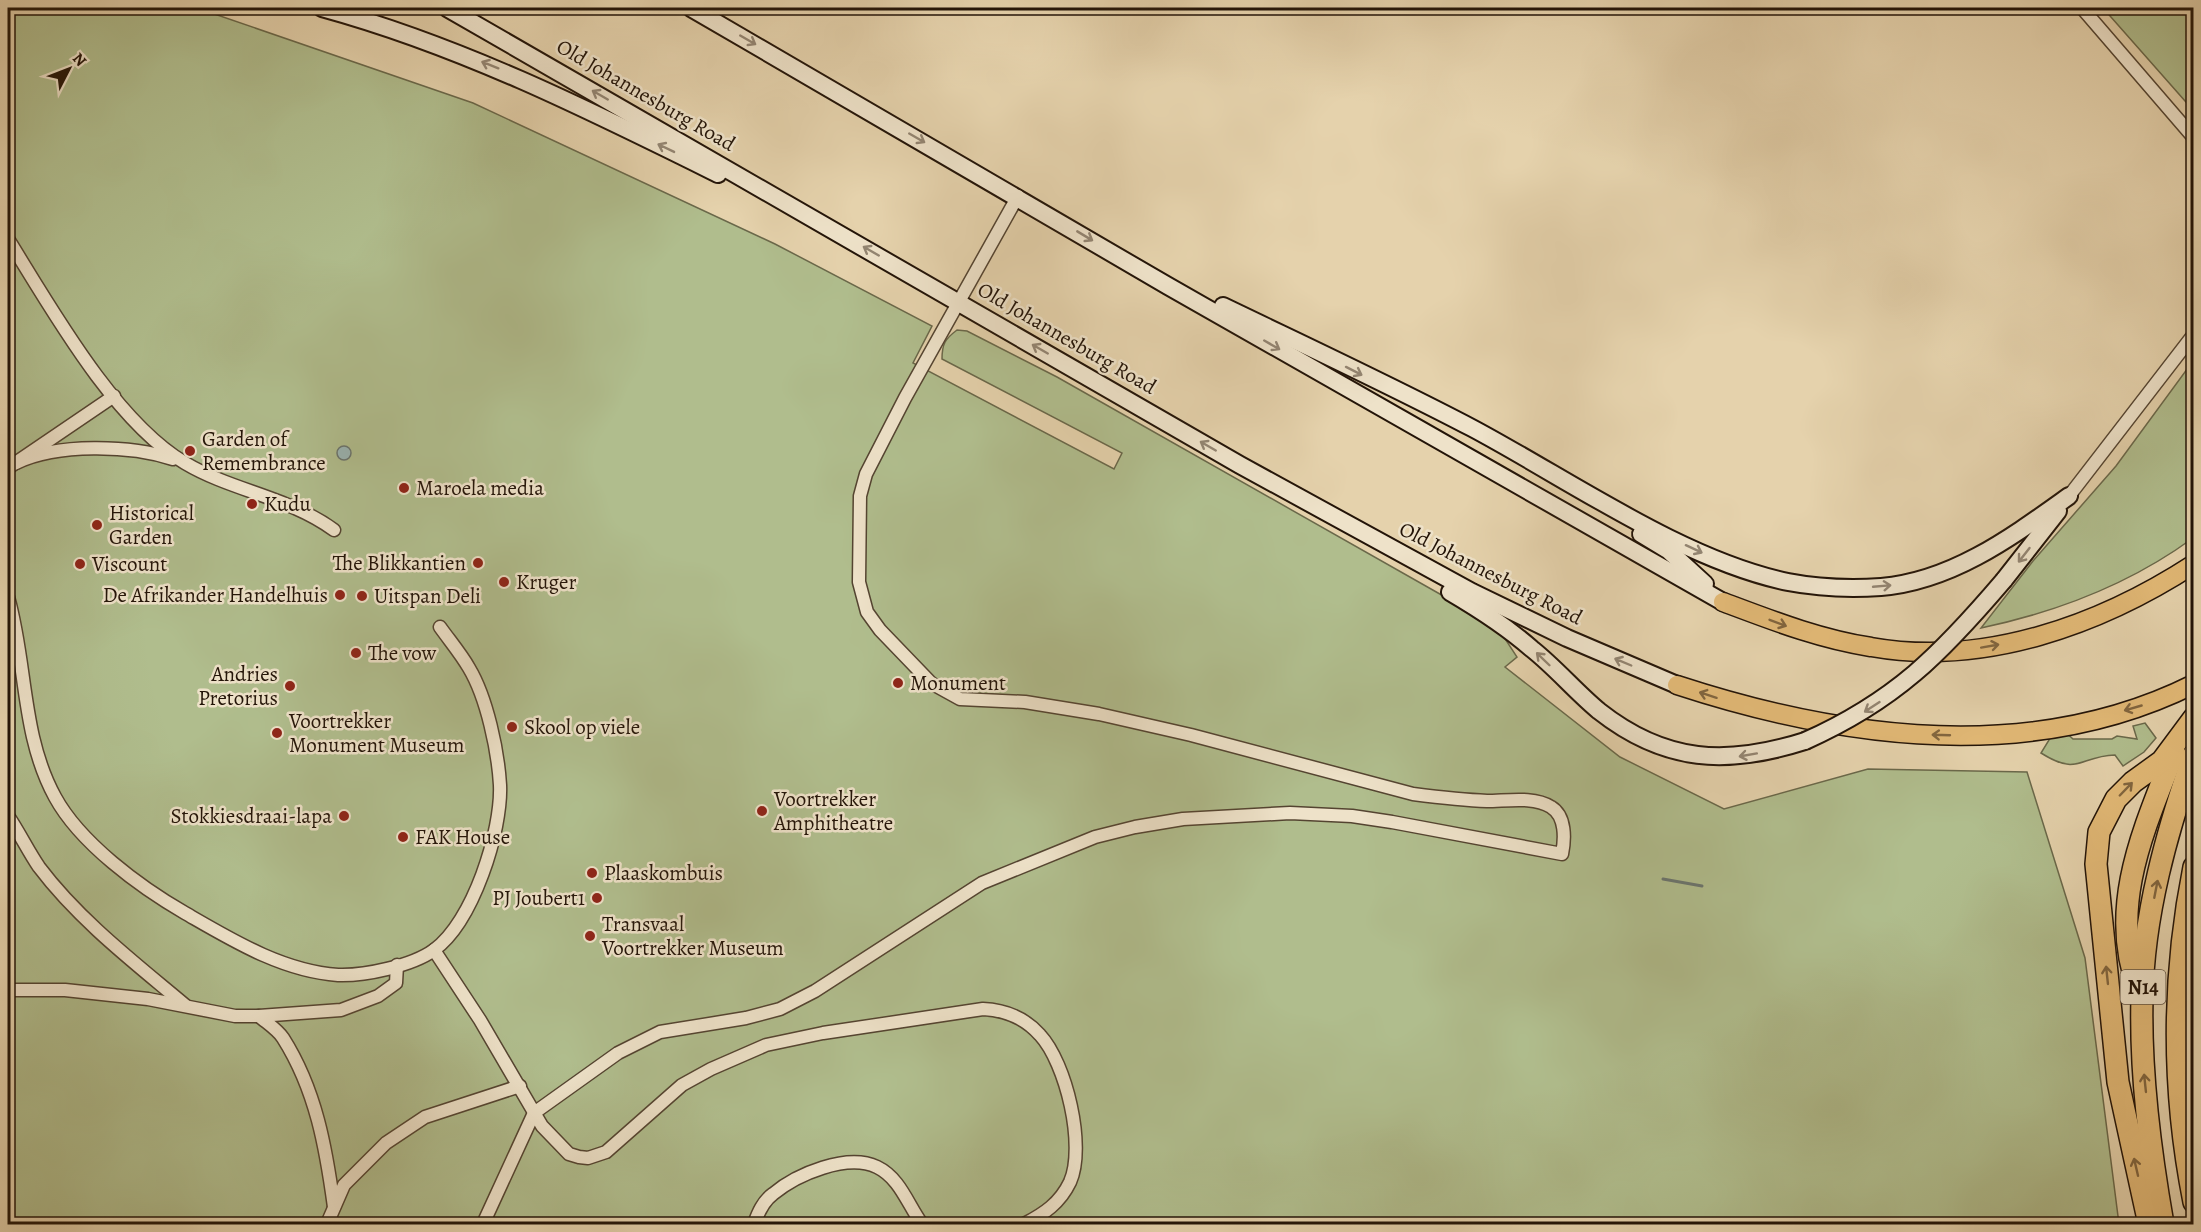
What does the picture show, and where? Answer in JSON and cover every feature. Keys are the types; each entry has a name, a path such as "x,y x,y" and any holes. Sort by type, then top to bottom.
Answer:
{"highway":[{"path":"2148,1224 2118,1082 2096,864 2099,832 2116,799 2133,782 2162,761 2185,749 2193,718"},
{"name":"N14","path":"2163,1224 2155,1180 2143,1069 2142,996 2149,927 2185,749"},
{"name":"N14","path":"2193,867 2182,939 2176,1002 2184,1153 2193,1202"}],"main road":[{"path":"322,8 395,29 511,74 850,240"},
{"name":"Old Johannesburg Road","path":"447,8 1240,465 1472,592 1567,638 1677,685"},
{"path":"691,8 1018,196 1168,286 1723,602 1792,628 1871,647 1919,652 1966,650 2021,641 2111,611 2162,585 2193,564"},
{"path":"1168,286 1180,287 1220,304 1518,453 1652,528 1715,558 1754,573 1828,588 1904,583 1966,562 2006,541 2069,496"},
{"path":"1434,411 1522,466 1669,551 1723,602"},
{"path":"1240,465 1286,496 1465,601 1508,630 1600,711 1649,741 1694,756 1733,758 1776,750 1804,741 1845,723 1903,685 1956,637 2004,580 2069,496"},
{"path":"1677,685 1745,707 1820,723 1901,733 1965,736 2030,733 2087,721 2144,705 2191,686"}],"street":[{"path":"2082,8 2193,138"},
{"path":"483,1224 534,1113 591,1071 649,1036 746,1018 780,1009 815,991 982,883 1039,858 1116,831 1173,820 1240,814 1324,815 1392,822 1562,854 1564,844 1560,817 1551,807 1542,804 1413,794 1191,735 1099,714 1025,702 960,699 931,683 880,630 867,612 859,582 860,496 866,474 886,432 1018,196"},
{"path":"8,239 82,355 114,396 149,436 185,463"},
{"path":"2069,496 2193,334"},
{"path":"12,465 114,396"},
{"path":"12,465 32,456 111,447 148,453 185,463 297,507 334,530"},
{"path":"8,597 38,760 66,817 83,835 176,908 282,963 304,970 341,975 367,973 397,965 434,950 461,918 474,891 490,846 500,801 498,764 486,713 471,670 440,627"},
{"path":"8,816 40,867 79,910 115,946 186,1006"},
{"path":"434,950 520,1086 542,1126 569,1154 579,1157 598,1156 615,1144 682,1085 711,1069 766,1045 823,1033 967,1011 1001,1011 1029,1025 1050,1049 1067,1095 1077,1149 1074,1170 1059,1200 1042,1215 1024,1224"},
{"path":"8,990 65,990 186,1006 235,1016 342,1011 378,996 396,983 397,965"},
{"path":"260,1016 282,1037 308,1087 324,1138 334,1208"},
{"path":"327,1224 353,1173 377,1150 412,1125 468,1101 520,1086"},
{"path":"754,1224 766,1201 784,1186 820,1170 856,1163 868,1164 895,1181 922,1224"}],"green space":[{"path":"8,8 197,8 473,103 775,244 932,326 913,363 1114,469 1122,453 942,359 945,342 950,336 957,330 967,331 1057,377 1461,606 1502,634 1517,657 1505,667 1620,757 1724,809 1868,769 2027,772 2085,958 2119,1224 8,1224"},
{"path":"2103,8 2193,8 2193,110"},
{"path":"2193,361 2193,538 2144,569 2092,594 2037,614 1981,628 2033,561 2116,466"},
{"path":"2145,723 2156,738 2144,752 2123,766 2115,755 2064,764 2041,753 2052,735 2062,729 2073,739 2112,739 2117,736 2137,739 2133,726"}],"water":[{"path":"344,446 349,448 351,453 349,458 344,460 339,458 337,453 339,448"}],"waterway":[{"path":"1663,879 1702,886"}],"place":[{"name":"Garden of Remembrance","path":"190,451"},
{"name":"Maroela media","path":"404,488"},
{"name":"Kudu","path":"252,504"},
{"name":"Historical Garden","path":"97,525"},
{"name":"The Blikkantien","path":"478,563"},
{"name":"Viscount","path":"80,564"},
{"name":"Kruger","path":"504,582"},
{"name":"De Afrikander Handelhuis","path":"340,595"},
{"name":"Uitspan Deli","path":"362,596"},
{"name":"The vow","path":"356,653"},
{"name":"Monument","path":"898,683"},
{"name":"Andries Pretorius","path":"290,686"},
{"name":"Skool op viele","path":"512,727"},
{"name":"Voortrekker Monument Museum","path":"277,733"},
{"name":"Voortrekker Amphitheatre","path":"762,811"},
{"name":"Stokkiesdraai-lapa","path":"344,816"},
{"name":"FAK House","path":"403,837"},
{"name":"Plaaskombuis","path":"592,873"},
{"name":"PJ Joubert1","path":"597,898"},
{"name":"Transvaal Voortrekker Museum","path":"590,936"}]}
